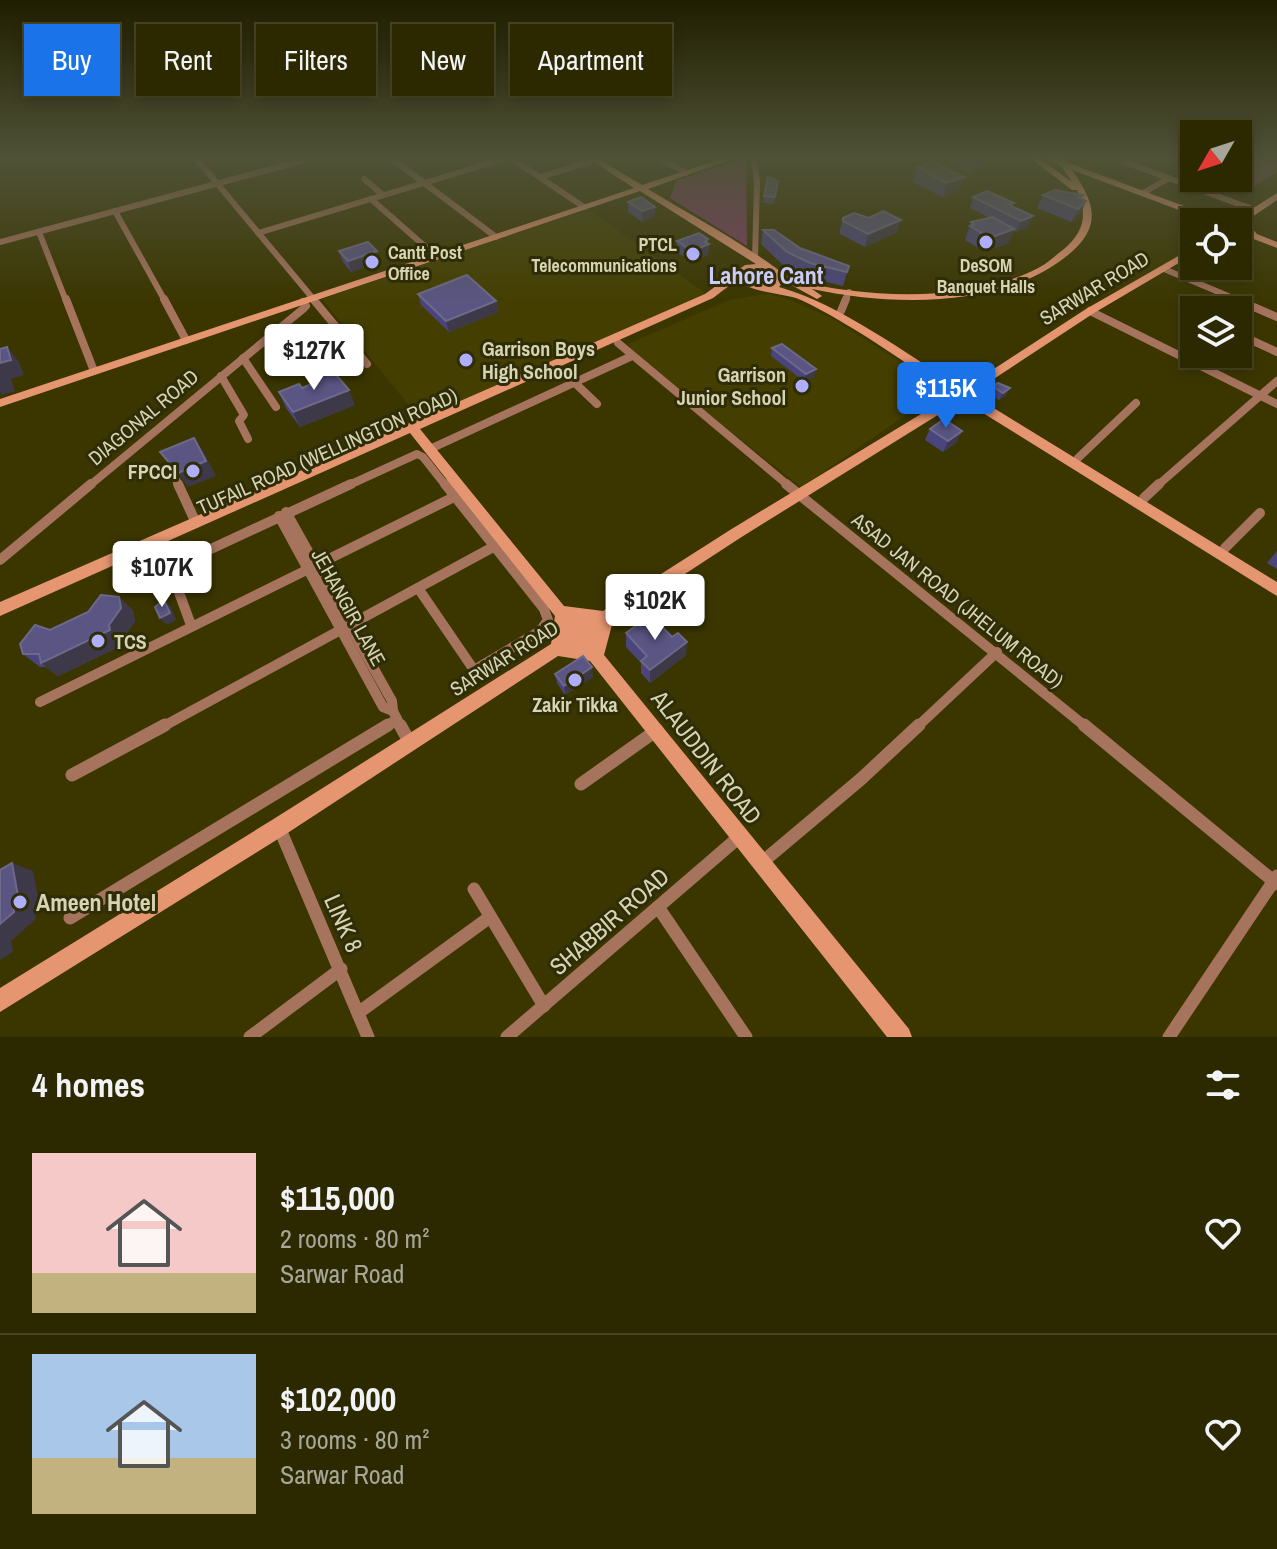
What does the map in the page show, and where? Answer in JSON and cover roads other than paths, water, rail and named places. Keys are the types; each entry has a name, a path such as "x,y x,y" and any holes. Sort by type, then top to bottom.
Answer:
{"street":[{"path":"0,242 132,206"},
{"path":"236,206 307,300 367,364"},
{"path":"258,233 346,206"},
{"path":"379,206 437,257"},
{"path":"456,206 496,237"},
{"path":"659,206 736,253 748,285 811,301 936,377 968,387 984,404 1277,580"},
{"path":"672,206 968,387 984,404 1277,590"},
{"path":"755,206 755,258"},
{"path":"792,281 849,292 945,294 992,287 1034,275 1063,257 1084,234 1088,221 1084,206"},
{"path":"1245,206 1255,210"},
{"path":"1252,213 1261,206"},
{"path":"0,403 584,207"},
{"path":"115,211 186,340"},
{"path":"39,232 94,371"},
{"path":"1252,235 1277,245"},
{"name":"SARWAR ROAD","path":"0,1001 946,405 968,387 1180,259"},
{"path":"741,272 754,266 774,270"},
{"path":"1164,269 1277,317"},
{"path":"764,287 779,282 774,270"},
{"name":"TUFAIL ROAD (WELLINGTON ROAD)","path":"0,609 709,296 741,272"},
{"name":"TUFAIL ROAD (WELLINGTON ROAD)","path":"0,618 618,343 722,298 764,287"},
{"path":"841,311 849,292"},
{"name":"DIAGONAL ROAD","path":"0,560 303,309 307,300"},
{"path":"1090,311 1277,404"},
{"path":"1252,340 1277,352"},
{"name":"ASAD JAN ROAD (JHELUM ROAD)","path":"618,343 800,496 1276,880"},
{"path":"430,449 632,356"},
{"path":"243,358 276,407"},
{"path":"221,376 244,415 239,421 248,439"},
{"path":"936,377 946,405 984,404"},
{"path":"1144,498 1277,381"},
{"path":"575,383 597,404"},
{"path":"1078,458 1136,403"},
{"name":"ALAUDDIN ROAD","path":"416,432 581,634 738,838 901,1037"},
{"path":"191,625 170,568 417,454 495,546 544,609 548,620 540,631 474,670 418,588"},
{"path":"176,480 196,523"},
{"path":"40,702 454,497"},
{"path":"1225,548 1260,513"},
{"name":"JEHANGIR LANE","path":"282,514 344,627 383,707 395,715 409,741"},
{"path":"72,775 495,546"},
{"path":"563,612 606,618 596,655 558,649 563,612"},
{"path":"760,864 861,779 997,652"},
{"path":"70,918 395,715"},
{"path":"581,784 657,730"},
{"name":"LINK 8","path":"279,827 368,1037"},
{"name":"SHABBIR ROAD","path":"507,1037 738,838"},
{"path":"1169,1037 1276,880"},
{"path":"474,889 544,1006"},
{"path":"658,907 746,1037"},
{"path":"358,1013 490,917"},
{"path":"250,1037 341,969"}],"place":[{"name":"DeSOM Banquet Halls","path":"986,242"},
{"name":"PTCL Telecommunications","path":"693,254"},
{"name":"Cantt Post Office","path":"372,262"},
{"name":"Garrison Boys High School","path":"466,360"},
{"name":"Garrison Junior School","path":"802,386"},
{"name":"FPCCI","path":"193,471"},
{"name":"TCS","path":"98,641"},
{"name":"Zakir Tikka","path":"575,680"},
{"name":"Ameen Hotel","path":"20,902"}],"district":[{"name":"Lahore Cant","path":"766,275"}]}
